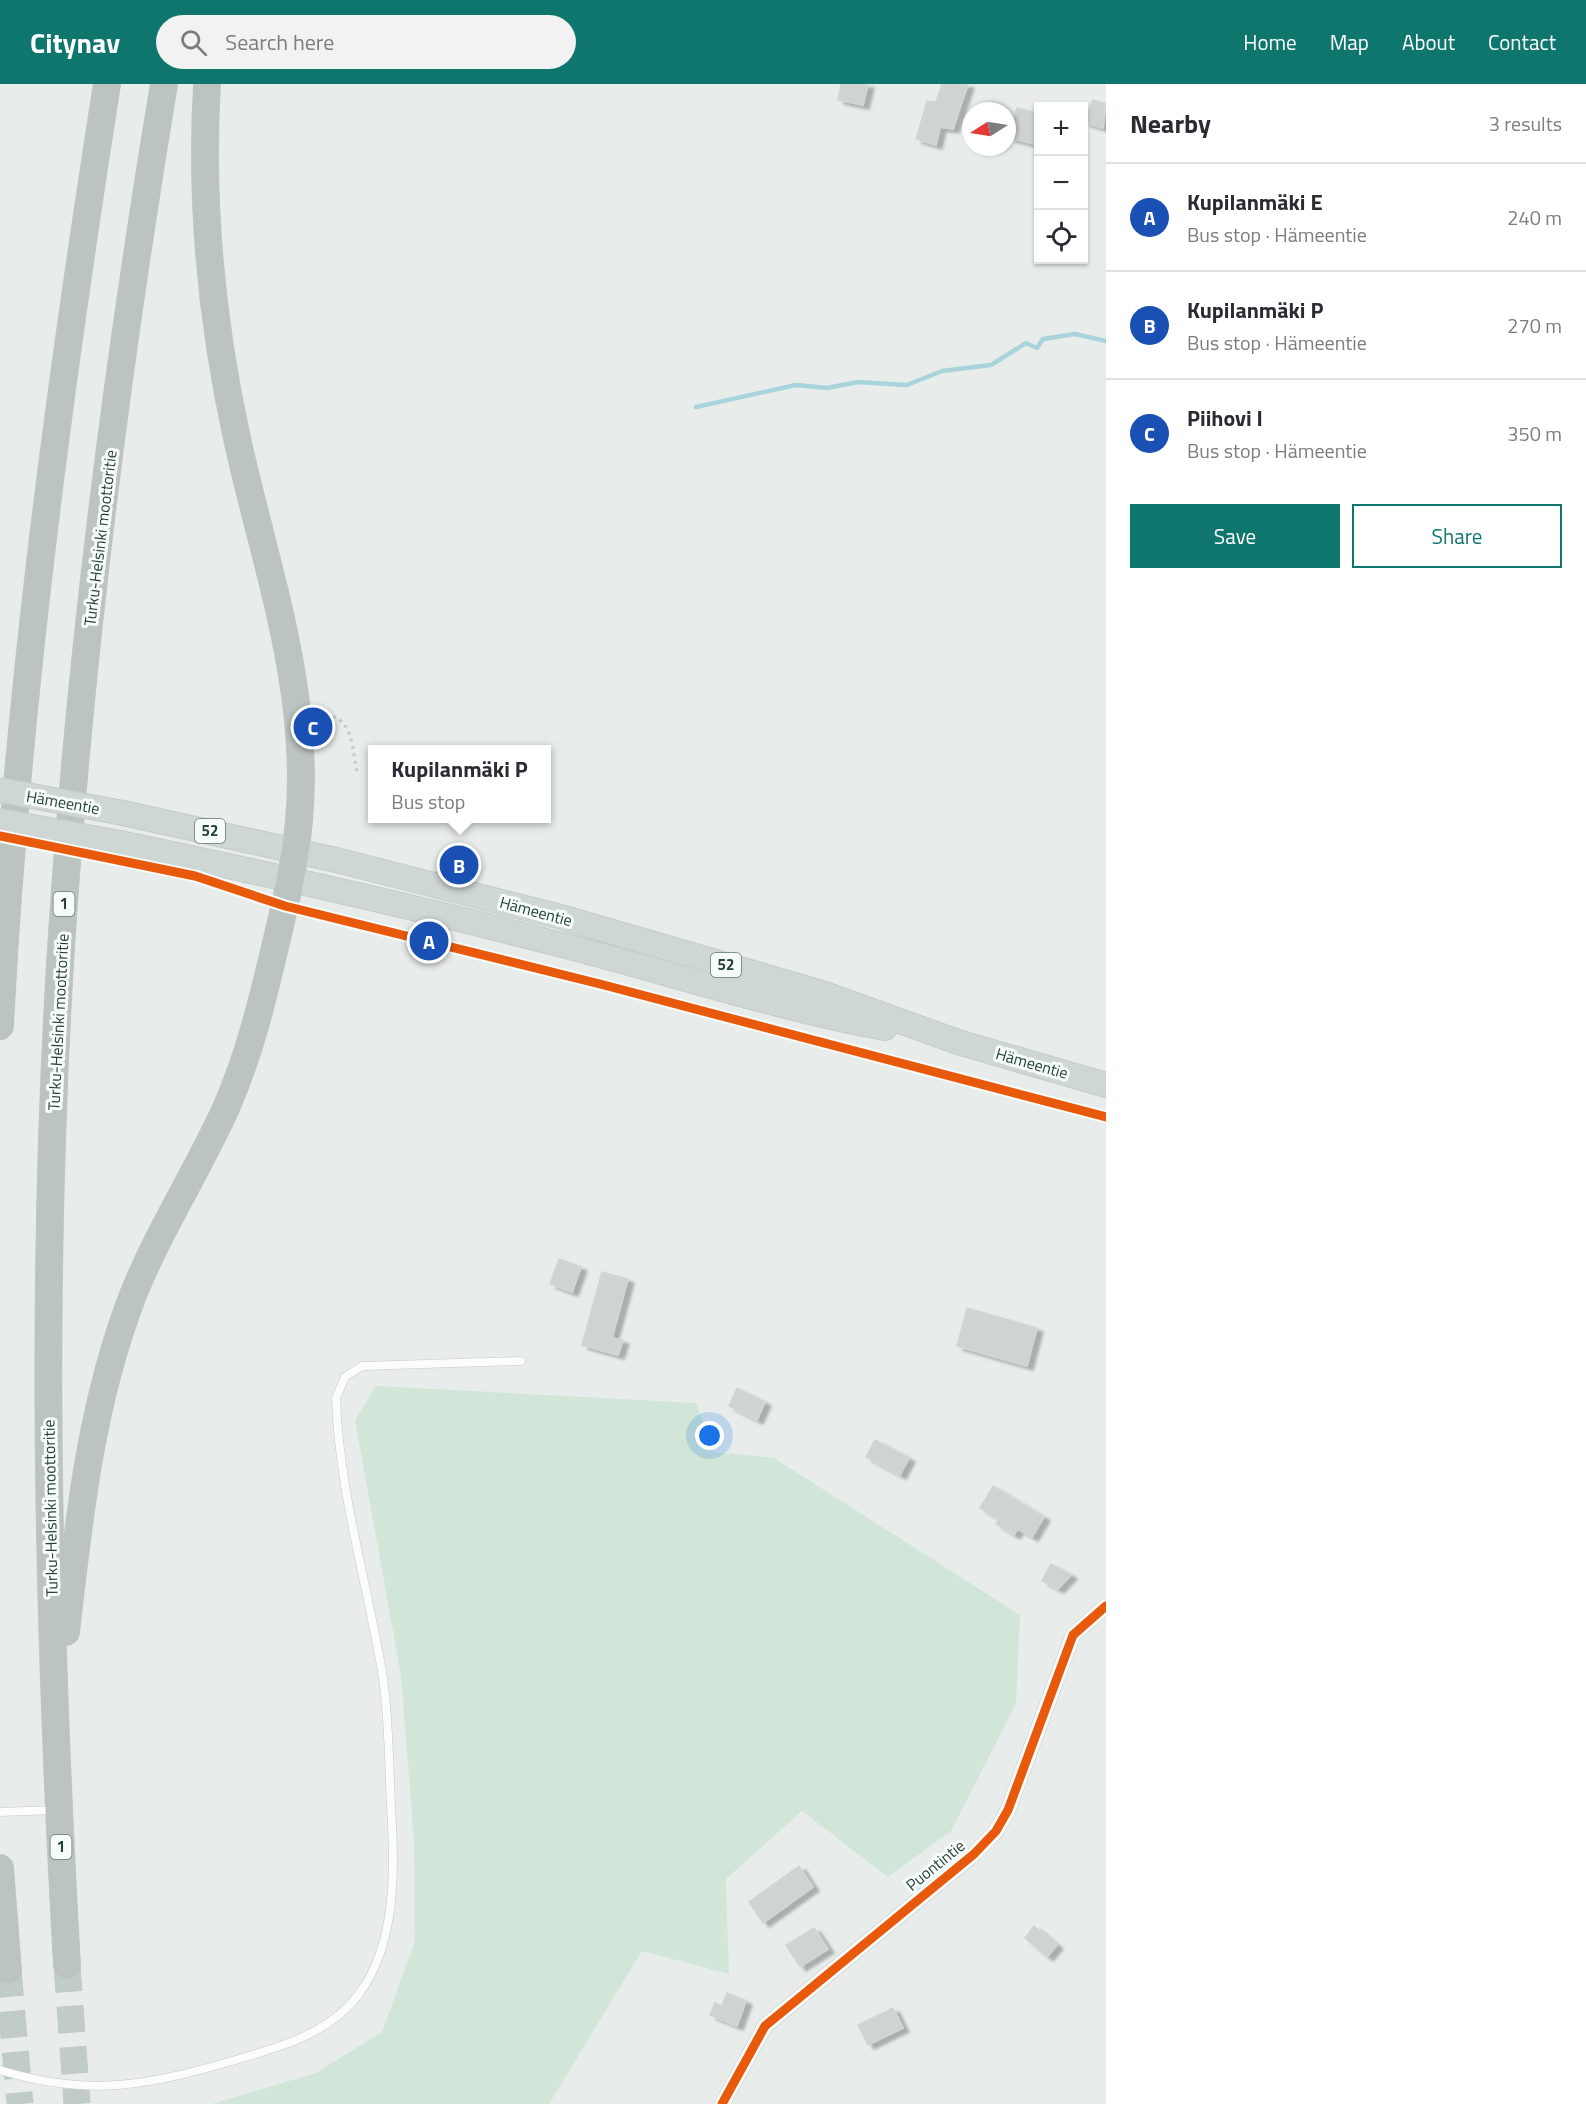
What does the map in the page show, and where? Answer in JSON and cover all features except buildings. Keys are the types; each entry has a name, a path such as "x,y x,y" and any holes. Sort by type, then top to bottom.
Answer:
{"highway":[{"path":"0,1026 6,918 40,551 71,310 107,84"},
{"name":"Turku-Helsinki moottoritie","path":"68,1965 58,1810 50,1542 48,1334 54,1098 64,906 81,697 128,314 164,84"},
{"path":"56,1729 85,1478 102,1389 133,1297 153,1248 210,1141 236,1085 260,1010 292,879 296,850 300,765 296,696 289,649 237,440 214,304 206,214 207,84"},
{"path":"0,1868 8,1970"}],"main road":[{"name":"Hämeentie","path":"0,790 123,813 296,850 595,927 822,993 958,1042 1106,1085"},
{"name":"Hämeentie","path":"0,820 292,879 551,942 813,1014 958,1042"}],"street":[{"name":"Puontintie","path":"722,2104 759,2036 771,2021 974,1854 996,1831 1008,1810 1073,1635 1106,1606"}],"lane":[{"path":"0,2070 27,2078 76,2087 148,2082 195,2072 311,2034 334,2020 358,1995 370,1976 385,1933 393,1862 393,1830 383,1681 354,1538 337,1416 339,1388 349,1372 362,1366 521,1361"},
{"path":"0,1812 58,1810"}],"path":[{"path":"312,714 332,715 343,721 349,731 357,772"}],"green space":[{"path":"376,1386 696,1403 714,1452 774,1458 1020,1615 1016,1704 951,1831 888,1877 802,1811 726,1879 729,1974 642,1951 549,2104 212,2104 316,2073 382,2032 415,1941 414,1841 401,1676 355,1420"}],"waterway":[{"path":"696,407 796,385 827,388 858,382 907,385 942,371 991,365 1026,343 1037,348 1043,339 1075,334 1106,341"}],"tunnel":[{"path":"67,1965 77,2104"},
{"path":"8,1970 20,2104"}],"cycle path":[{"path":"0,836 195,876 285,906 600,984 1106,1117"},
{"path":"722,2104 765,2026 974,1854 996,1831 1008,1810 1073,1635 1106,1606"}],"place":[{"name":"Piihovi I","path":"313,727"},
{"name":"Kupilanmäki P","path":"459,865"},
{"name":"Kupilanmäki E","path":"429,941"}]}
